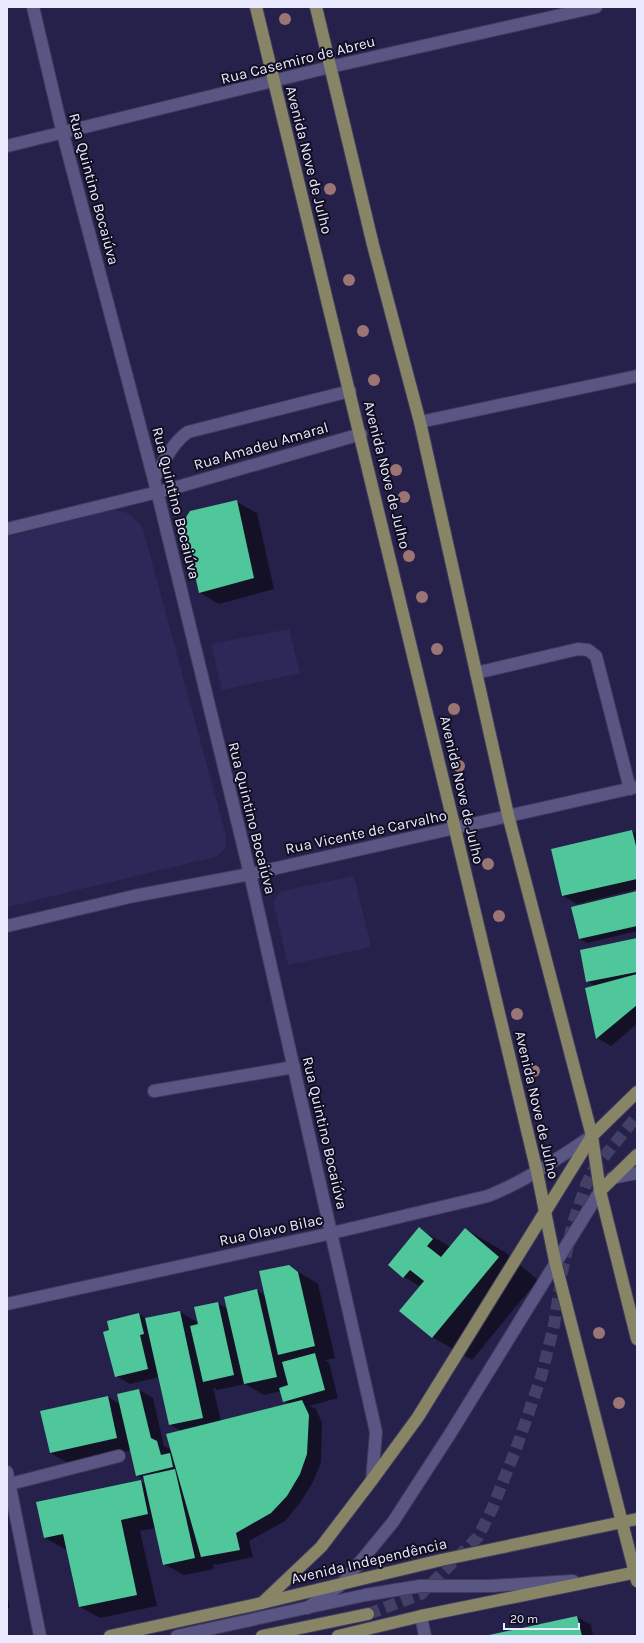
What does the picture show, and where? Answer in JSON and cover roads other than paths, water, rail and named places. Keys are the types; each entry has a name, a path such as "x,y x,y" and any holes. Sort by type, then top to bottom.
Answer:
{"main road":[{"name":"Avenida Nove de Julho","path":"256,7 455,829 537,1172 556,1261 621,1523 636,1575"},
{"path":"316,7 373,245 420,422 508,815 592,1136 600,1191 637,1339"},
{"path":"262,1603 321,1547 372,1480 418,1417 592,1136 637,1092"},
{"path":"600,1191 637,1155"},
{"name":"Avenida Independência","path":"110,1636 262,1603 441,1560 637,1519"},
{"path":"338,1636 421,1616 601,1580 636,1575"},
{"path":"262,1636 368,1614"}],"street":[{"name":"Rua Quintino Bocaiúva","path":"33,7 62,134 154,479 250,874 376,1432 372,1480"},
{"name":"Rua Casemiro de Abreu","path":"7,146 62,134 330,67 596,7"},
{"path":"420,422 637,376"},
{"path":"154,479 173,446 188,432 350,391"},
{"name":"Rua Amadeu Amaral","path":"7,529 174,488 360,434"},
{"path":"476,673 578,649 588,650 596,656 633,788"},
{"name":"Rua Vicente de Carvalho","path":"7,926 134,896 250,874 633,788"},
{"path":"154,1091 294,1067"},
{"name":"Rua Olavo Bilac","path":"7,1304 332,1233 488,1196 508,1188 537,1172 592,1136"},
{"path":"612,1178 637,1173"},
{"path":"307,1608 342,1584 393,1522 450,1434 600,1191"},
{"path":"10,1484 119,1456"},
{"path":"7,1472 40,1636"},
{"path":"177,1636 365,1594 420,1586 491,1586 601,1580"},
{"path":"421,1616 425,1636"}],"tunnel":[{"path":"368,1614 421,1594 478,1537 492,1509 516,1449 541,1377 554,1325 563,1267 573,1223 586,1185 594,1169 637,1116"}]}
